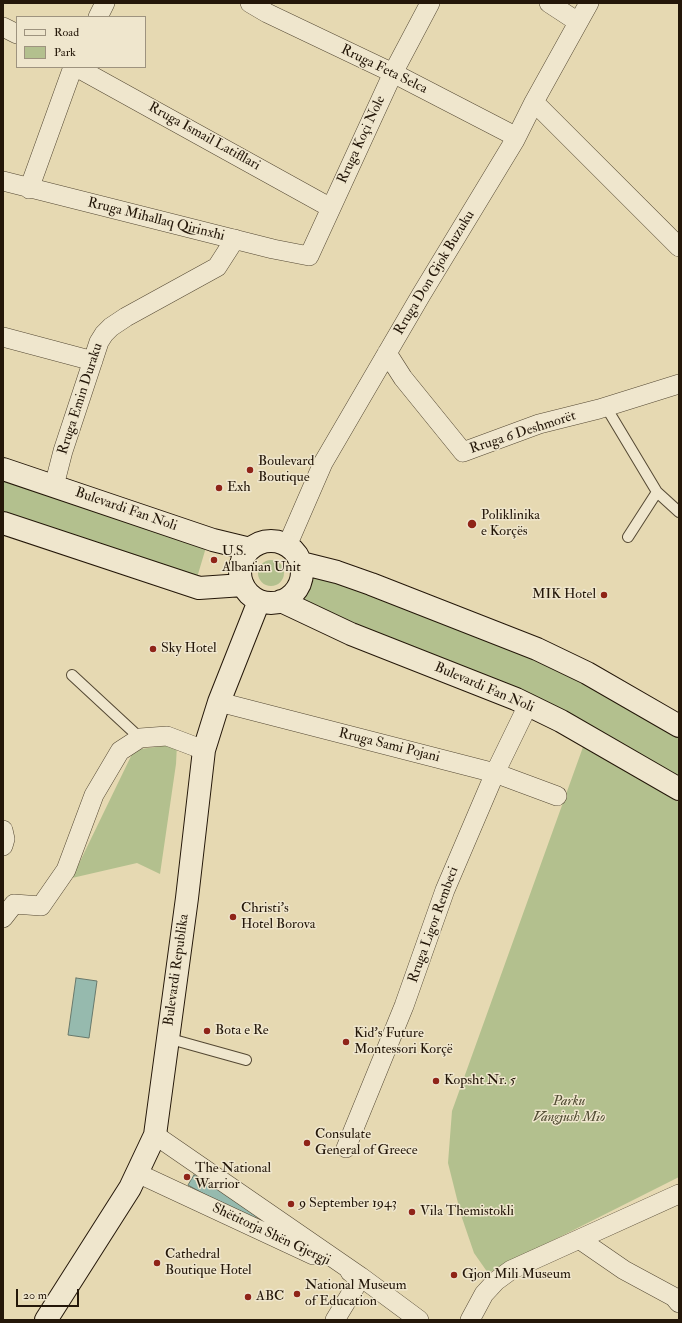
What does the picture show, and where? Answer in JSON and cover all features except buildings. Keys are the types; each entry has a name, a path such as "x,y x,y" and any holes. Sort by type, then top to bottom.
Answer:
{"main road":[{"name":"Bulevardi Fan Noli","path":"3,469 213,540 250,549"},
{"path":"3,523 199,588 243,585"},
{"path":"272,541 286,546 293,550 300,563 302,571 299,586 294,593 282,601 266,603 252,597 243,585 240,569 242,562 250,549 256,545 272,541"},
{"path":"300,563 337,572 371,584 537,649 587,673 679,726"},
{"name":"Bulevardi Republika","path":"46,1320 130,1188 155,1135 187,898 204,750 219,702 259,601"},
{"name":"Bulevardi Fan Noli","path":"282,601 351,634 528,705 561,721 679,789"}],"street":[{"path":"98,16 105,3"},
{"name":"Rruga Feta Selca","path":"250,3 267,13 393,73 509,133 515,140"},
{"name":"Rruga Koçi Nole","path":"309,256 393,73 430,3"},
{"path":"549,3 578,22"},
{"name":"Rruga Don Gjok Buzuku","path":"286,546 323,463 421,295 515,140 534,102 589,3"},
{"path":"3,26 16,33"},
{"path":"29,189 74,68"},
{"name":"Rruga Ismail Latifllari","path":"76,68 331,208"},
{"path":"534,102 679,247"},
{"name":"Rruga Mihallaq Qirinxhi","path":"3,181 29,189 273,249 309,256"},
{"name":"Rruga Emin Duraku","path":"54,486 63,451 99,342 104,334 111,327 126,317 217,267 235,239"},
{"path":"3,337 93,361"},
{"name":"Rruga 6 Deshmorët","path":"387,353 403,378 463,452 540,424 606,407 679,384"},
{"name":"Rruga Sami Pojani","path":"219,702 495,773 557,796"},
{"name":"Rruga Ligor Rembeci","path":"346,1148 404,1006 445,890 495,773 528,705"},
{"path":"7,906 41,906 44,902 66,870 94,795 120,751 140,738 167,736 204,750"},
{"path":"3,830 3,846"},
{"name":"Shëtitorja Shën Gjergji","path":"155,1135 361,1277 419,1320"},
{"name":"Shëtitorja Shën Gjergji","path":"137,1173 361,1277"},
{"path":"470,1320 484,1294 496,1281 511,1270 679,1194"},
{"path":"579,1239 624,1270 674,1297 679,1303"},
{"path":"335,1320 361,1277"}],"lane":[{"path":"606,407 657,492 679,512"},
{"path":"628,537 657,492"},
{"path":"72,675 140,738"},
{"path":"167,1038 246,1060"}],"green space":[{"path":"3,475 207,544 196,581 3,517"},
{"path":"271,560 280,564 284,573 280,582 271,586 262,582 258,573 262,564"},
{"path":"305,568 531,650 679,731 679,784 291,602"},
{"path":"177,744 176,764 160,874 137,863 72,878 134,750"},
{"name":"Parku Vangjush Mio","path":"583,747 679,802 679,1177 488,1273 474,1253 461,1215 448,1163 452,1111"}],"water":[{"path":"76,978 97,981 89,1038 68,1035"},
{"path":"194,1175 259,1213 253,1222 188,1185"}],"place":[{"name":"Boulevard Boutique","path":"250,470"},
{"name":"Exh","path":"219,488"},
{"name":"Poliklinika e Korçës","path":"472,524"},
{"name":"U.S. Albanian Unit","path":"214,560"},
{"name":"MIK Hotel","path":"604,595"},
{"name":"Sky Hotel","path":"153,649"},
{"name":"Christi's Hotel Borova","path":"233,917"},
{"name":"Bota e Re","path":"207,1031"},
{"name":"Kid's Future Montessori Korçë","path":"346,1042"},
{"name":"Kopsht Nr. 5","path":"436,1081"},
{"name":"Consulate General of Greece","path":"307,1143"},
{"name":"The National Warrior","path":"187,1177"},
{"name":"9 September 1943","path":"291,1204"},
{"name":"Vila Themistokli","path":"412,1212"},
{"name":"Cathedral Boutique Hotel","path":"157,1263"},
{"name":"Gjon Mili Museum","path":"454,1275"},
{"name":"National Museum of Education","path":"297,1294"},
{"name":"ABC","path":"248,1297"}]}
